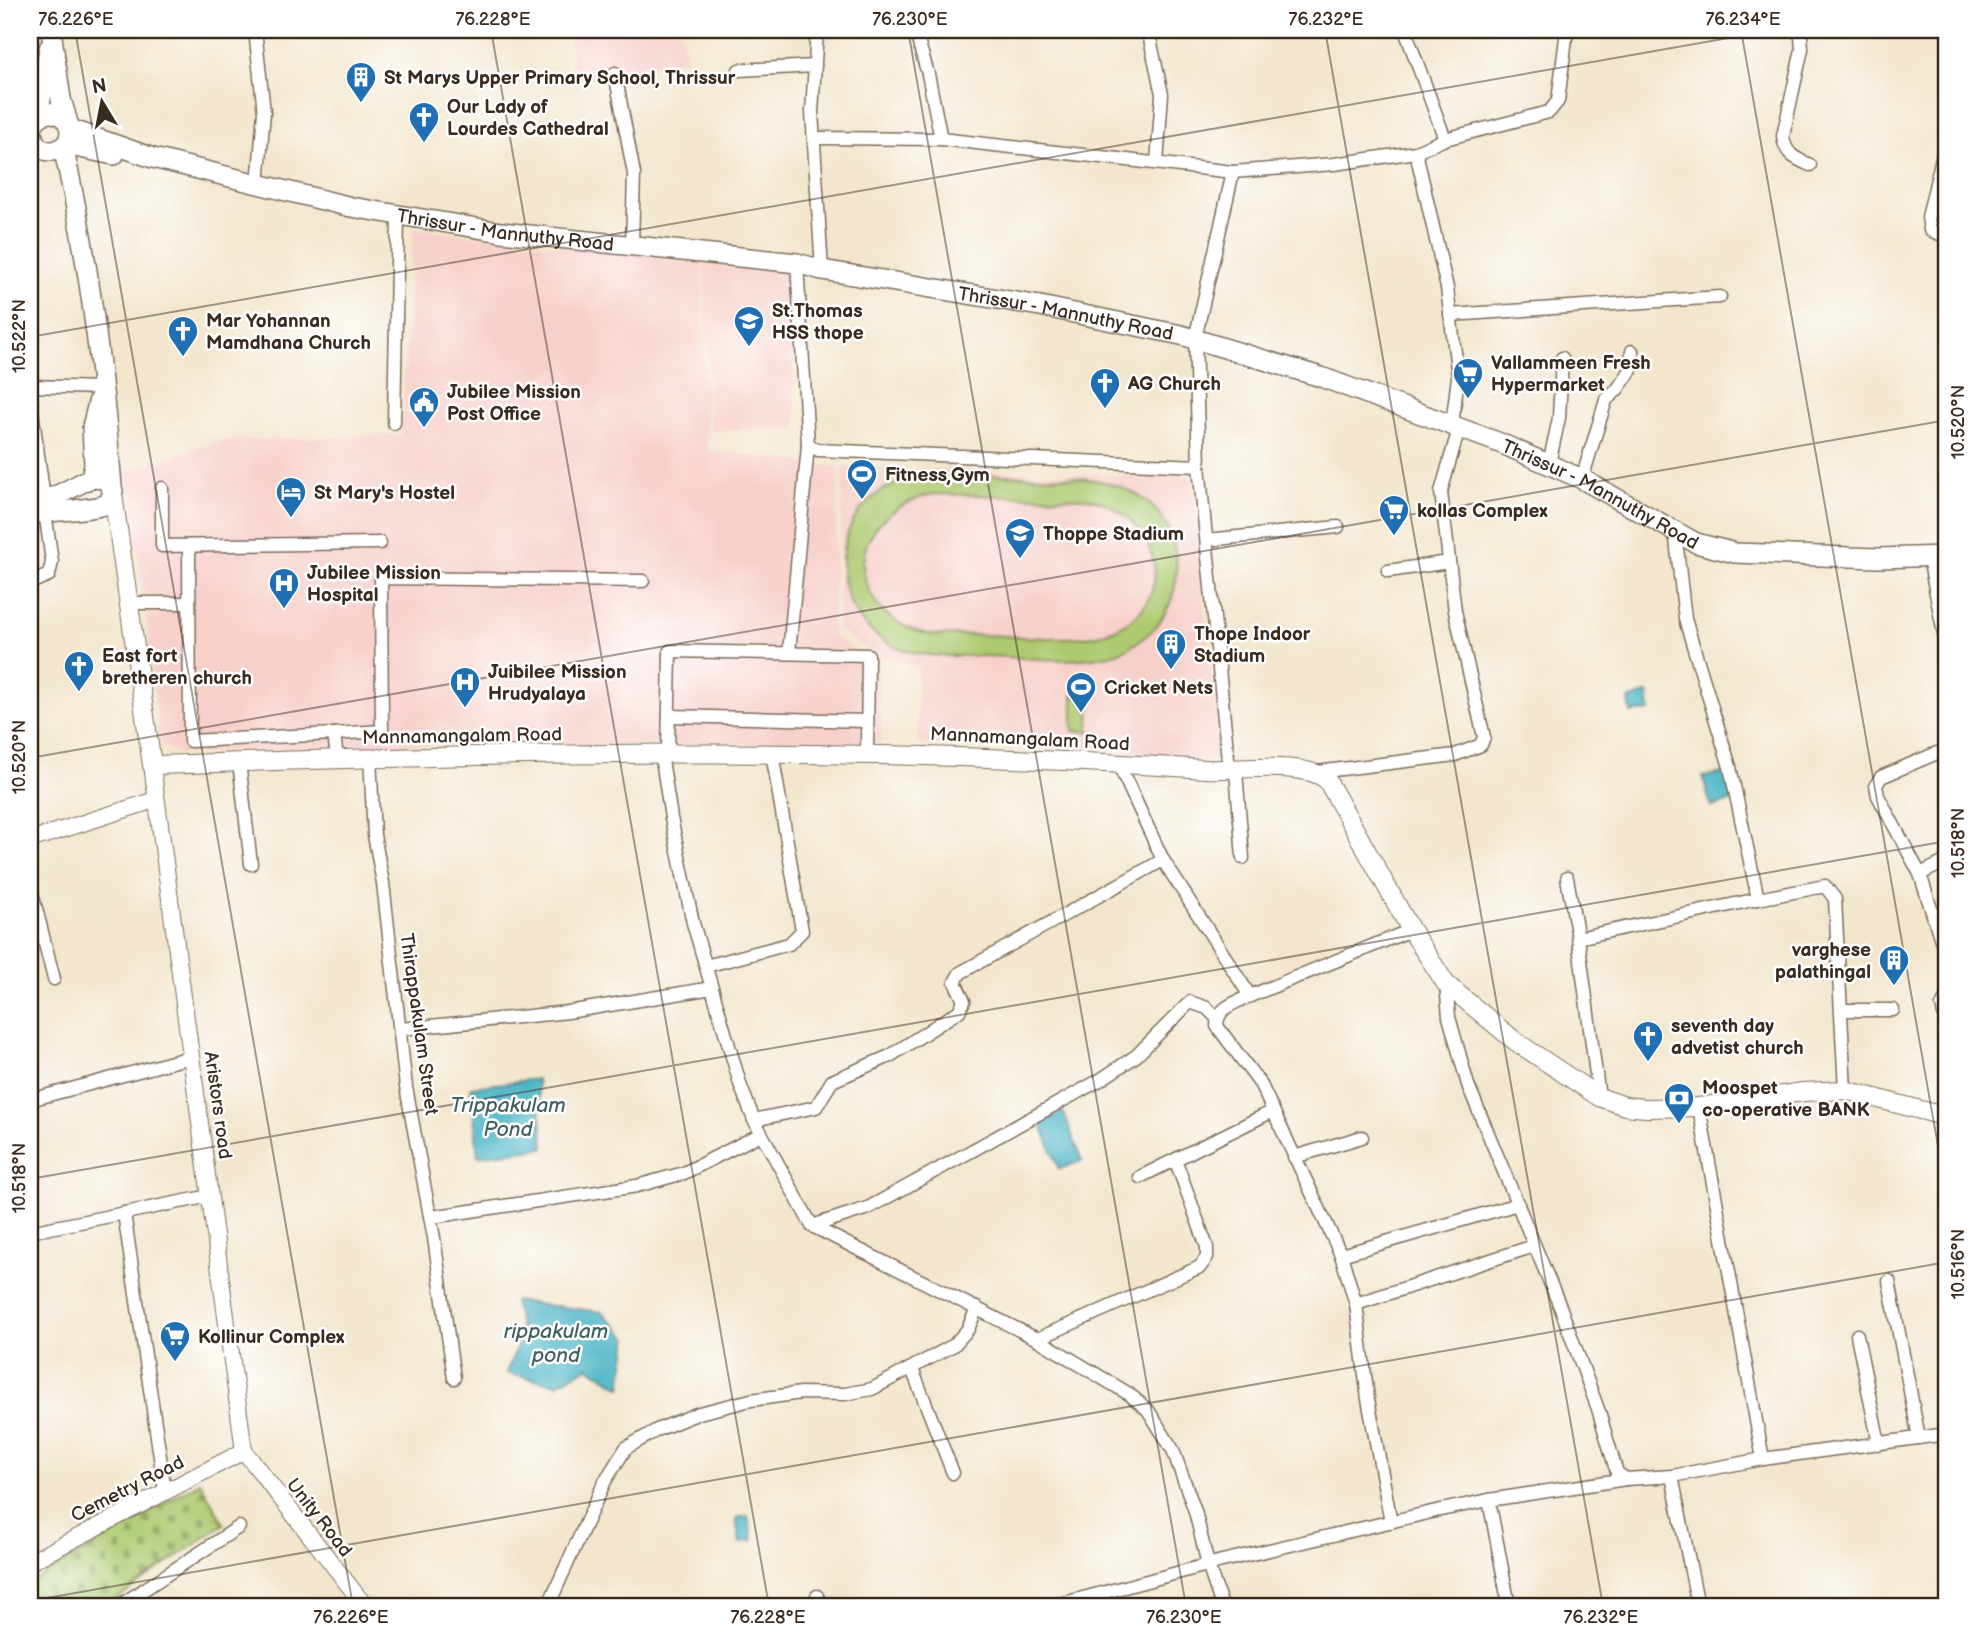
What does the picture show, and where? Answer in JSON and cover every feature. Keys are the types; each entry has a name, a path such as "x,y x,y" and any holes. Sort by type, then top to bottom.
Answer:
{"main road":[{"path":"51,32 33,139 55,142"},
{"path":"51,32 55,142 78,213 102,388 105,499 123,561 152,765"},
{"name":"Thrissur - Mannuthy Road","path":"35,121 54,113 55,142 153,158 258,185 398,215 501,232 797,263 822,270 1040,306 1195,339 1321,377 1456,426 1582,479 1696,543 1735,554 1938,557"},
{"path":"102,388 92,427 94,465 82,490 84,499 105,499"},
{"path":"37,506 88,480 106,479 105,499"},
{"path":"37,506 105,499"},
{"name":"Mannamangalam Road","path":"152,765 370,757 867,753 1232,770 1301,769 1317,772"},
{"path":"1317,772 1326,780 1411,930 1446,984 1515,1041 1599,1097 1625,1106 1699,1107 1803,1092 1845,1090 1947,1117"}],"street":[{"path":"255,30 264,112 258,185"},
{"path":"817,30 814,138 822,270"},
{"path":"915,30 931,86 941,139"},
{"path":"1148,30 1162,94 1157,163"},
{"path":"1405,30 1445,139"},
{"path":"814,138 941,139 1233,172 1334,164 1416,152 1445,139 1549,112 1558,101 1567,30"},
{"path":"1796,30 1801,36 1802,49 1783,136 1784,148 1793,157 1810,165"},
{"path":"739,70 815,66"},
{"path":"615,73 634,174 632,245"},
{"path":"1947,137 1928,217 1930,230 1947,237"},
{"path":"1317,772 1455,755 1481,745 1484,737 1455,611 1441,492 1456,426 1458,377 1450,315 1416,152"},
{"path":"1233,172 1195,339 1199,466 1243,858"},
{"path":"394,423 398,215"},
{"path":"789,653 808,445 797,263"},
{"path":"1450,315 1720,297"},
{"path":"1582,479 1606,400 1618,390 1631,370 1632,351"},
{"path":"1549,464 1559,418 1562,358"},
{"path":"30,386 102,388"},
{"path":"30,396 37,506 52,562 49,575 30,583"},
{"path":"808,445 818,450 1199,466"},
{"path":"162,488 162,547 380,543"},
{"path":"1207,540 1338,527"},
{"path":"1675,531 1685,619 1730,767 1758,899"},
{"path":"189,546 190,741 382,731 381,578 643,581"},
{"path":"1938,557 1947,649"},
{"path":"1388,570 1449,562"},
{"path":"129,603 189,603"},
{"path":"867,753 868,655 670,651 670,716 664,753 673,832 712,988 754,1120 812,1226 1037,1339 1129,1394 1148,1410 1174,1450 1195,1511 1208,1565 1222,1606"},
{"path":"670,716 867,721"},
{"path":"334,734 337,758"},
{"path":"706,966 789,944 802,931 772,753"},
{"path":"1947,757 1937,753 1881,777 1876,785 1878,796 1920,874 1947,959"},
{"name":"Thirappakulam Street","path":"370,757 374,835 383,883 406,1087 430,1217 454,1378"},
{"path":"239,762 251,864"},
{"path":"1118,763 1163,860 1250,996"},
{"name":"Aristors road","path":"152,765 244,1451"},
{"path":"30,840 155,800"},
{"path":"754,1120 816,1107 832,1081 890,1056 959,1011 964,1002 955,982 960,973 1163,860"},
{"path":"1920,874 1947,861"},
{"path":"1567,878 1578,938 1599,1097"},
{"path":"30,886 54,979"},
{"path":"1578,938 1825,886 1835,900 1843,1010 1845,1090"},
{"path":"1391,1522 1368,1399 1356,1304 1341,1255 1261,1085 1217,1026 1217,1018 1223,1009 1250,996 1411,930"},
{"path":"1446,984 1451,1027 1468,1085 1598,1409 1613,1464 1617,1473 1626,1479"},
{"path":"401,1029 568,1012 712,988"},
{"path":"1947,997 1942,1006 1947,1026"},
{"path":"812,1226 868,1208 892,1196 1100,1080 1136,1056 1190,1002 1208,1009 1217,1018"},
{"path":"1843,1010 1893,1010"},
{"path":"30,1100 191,1056"},
{"path":"1699,1107 1763,1459"},
{"path":"1140,1177 1273,1111"},
{"path":"430,1217 636,1186 684,1173 761,1134"},
{"path":"1294,1157 1362,1137"},
{"path":"1037,1339 1200,1267 1207,1257 1207,1247 1178,1167"},
{"path":"30,1232 210,1196"},
{"path":"1341,1255 1518,1204"},
{"path":"124,1213 165,1491"},
{"path":"1356,1304 1534,1246"},
{"path":"1889,1281 1919,1438"},
{"path":"548,1606 605,1481 626,1448 657,1430 699,1413 751,1400 801,1393 845,1394 872,1389 954,1345 968,1329 977,1308"},
{"path":"1857,1335 1879,1444"},
{"path":"912,1369 953,1473"},
{"path":"1053,1606 1208,1565 1489,1500 1626,1479 1672,1476 1763,1459 1947,1434"},
{"name":"Cemetry Road","path":"30,1562 244,1451"},
{"name":"Unity Road","path":"244,1451 365,1606"},
{"path":"1672,1476 1698,1606"},
{"path":"1489,1500 1509,1606"},
{"path":"119,1606 239,1527"}],"shaded area":[{"path":"568,30 680,30 687,59 575,80"},
{"path":"413,228 702,262 707,450 839,467 832,635 877,665 882,743 377,747 179,754 160,743 144,597 125,472 217,441 401,435"},
{"name":"St.Thomas HSS thope","path":"704,263 786,268 797,428 710,431"},
{"name":"Thoppe Stadium","path":"843,467 1192,477 1220,761 1069,746 917,744 918,667 878,656 837,629"}],"green space":[{"path":"934,474 1095,480 1116,485 1135,494 1152,506 1165,523 1174,545 1177,565 1175,584 1170,604 1160,621 1151,632 1120,652 1082,659 930,655 905,650 886,642 867,627 854,611 846,592 842,572 848,533 857,515 878,493 909,479","holes":["933,494 1088,498 1111,506 1130,520 1144,537 1152,557 1154,578 1149,597 1136,615 1108,632 1088,637 1059,638 927,634 906,627 887,615 873,598 865,579 863,562 866,546 874,531 885,518 915,500"]},
{"name":"Cricket Nets","path":"1073,696 1090,697 1089,732 1073,731"},
{"path":"200,1482 224,1524 106,1606 30,1606 30,1583"}],"water":[{"path":"1648,693 1650,711 1631,713 1629,700"},
{"path":"1728,772 1732,801 1711,807 1703,777"},
{"name":"Trippakulam Pond","path":"537,1079 544,1148 478,1156 471,1087"},
{"path":"1063,1111 1082,1161 1059,1169 1041,1123"},
{"name":"rippakulam pond","path":"514,1301 602,1312 628,1338 621,1387 588,1367 557,1384 506,1373 522,1335"},
{"path":"748,1516 753,1540 740,1543 736,1518"}],"place":[{"name":"St Marys Upper Primary School, Thrissur","path":"361,104"},
{"name":"Our Lady of Lourdes Cathedral","path":"424,144"},
{"name":"St.Thomas HSS thope","path":"749,348"},
{"name":"Mar Yohannan Mamdhana Church","path":"183,358"},
{"name":"Vallammeen Fresh Hypermarket","path":"1468,400"},
{"name":"AG Church","path":"1105,410"},
{"name":"Jubilee Mission Post Office","path":"424,429"},
{"name":"Fitness,Gym","path":"862,501"},
{"name":"St Mary's Hostel","path":"291,519"},
{"name":"kollas Complex","path":"1394,537"},
{"name":"Thoppe Stadium","path":"1020,560"},
{"name":"Jubilee Mission Hospital","path":"284,610"},
{"name":"Thope Indoor Stadium","path":"1171,671"},
{"name":"East fort bretheren church","path":"79,693"},
{"name":"Juibilee Mission Hrudyalaya","path":"465,709"},
{"name":"Cricket Nets","path":"1081,714"},
{"name":"varghese palathingal","path":"1894,987"},
{"name":"seventh day advetist church","path":"1648,1063"},
{"name":"Moospet co-operative BANK","path":"1679,1125"},
{"name":"Kollinur Complex","path":"175,1363"}]}
